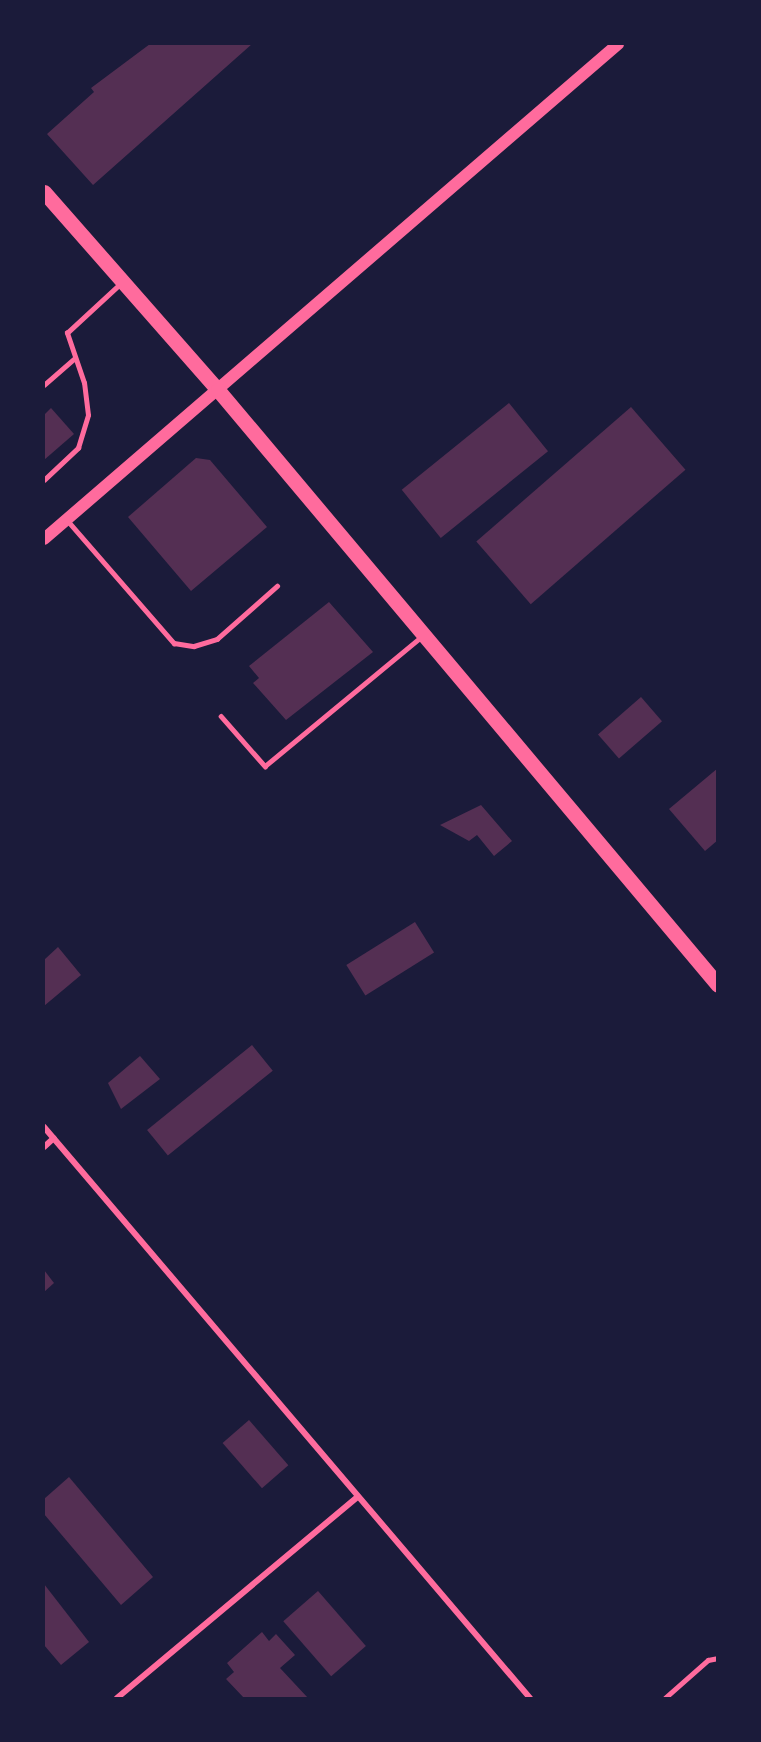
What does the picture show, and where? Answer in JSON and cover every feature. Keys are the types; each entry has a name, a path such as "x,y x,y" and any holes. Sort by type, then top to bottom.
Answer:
{"main road":[{"path":"44,539 618,44"},
{"path":"44,192 219,390 422,636 716,979"}],"street":[{"path":"44,1127 357,1498 530,1698"},
{"path":"44,1147 54,1138"},
{"path":"117,1698 357,1498"}],"lane":[{"path":"44,480 78,448 86,429 84,383 67,342 71,324 123,282"},
{"path":"44,386 75,358"},
{"path":"66,519 174,643 194,646 217,639 277,586"},
{"path":"221,716 265,766 422,636"},
{"path":"665,1698 708,1660 717,1658"}],"building":[{"path":"150,44 252,44 93,185 47,134 94,92 91,88"},
{"path":"509,403 548,451 441,538 402,490"},
{"path":"631,407 685,470 531,604 476,541"},
{"path":"51,408 74,434 44,460 44,415"},
{"path":"196,458 210,460 267,527 191,591 128,517"},
{"path":"329,602 373,652 286,720 253,683 259,678 249,666"},
{"path":"641,697 662,721 619,759 598,734"},
{"path":"718,768 718,840 705,851 669,809"},
{"path":"481,805 512,841 494,856 477,835 469,841 440,825"},
{"path":"415,922 434,953 365,995 346,965"},
{"path":"58,947 81,975 44,1006 44,960"},
{"path":"252,1045 273,1071 168,1156 147,1130"},
{"path":"140,1056 160,1079 121,1109 108,1083"},
{"path":"44,1270 54,1283 44,1292"},
{"path":"249,1420 288,1465 262,1488 223,1443"},
{"path":"69,1477 153,1577 121,1605 44,1514 44,1499"},
{"path":"44,1584 89,1642 61,1665 44,1645"},
{"path":"318,1591 366,1646 331,1676 283,1621"},
{"path":"262,1632 269,1641 276,1634 295,1655 280,1668 308,1698 244,1698 226,1679 234,1672 227,1663"}]}
